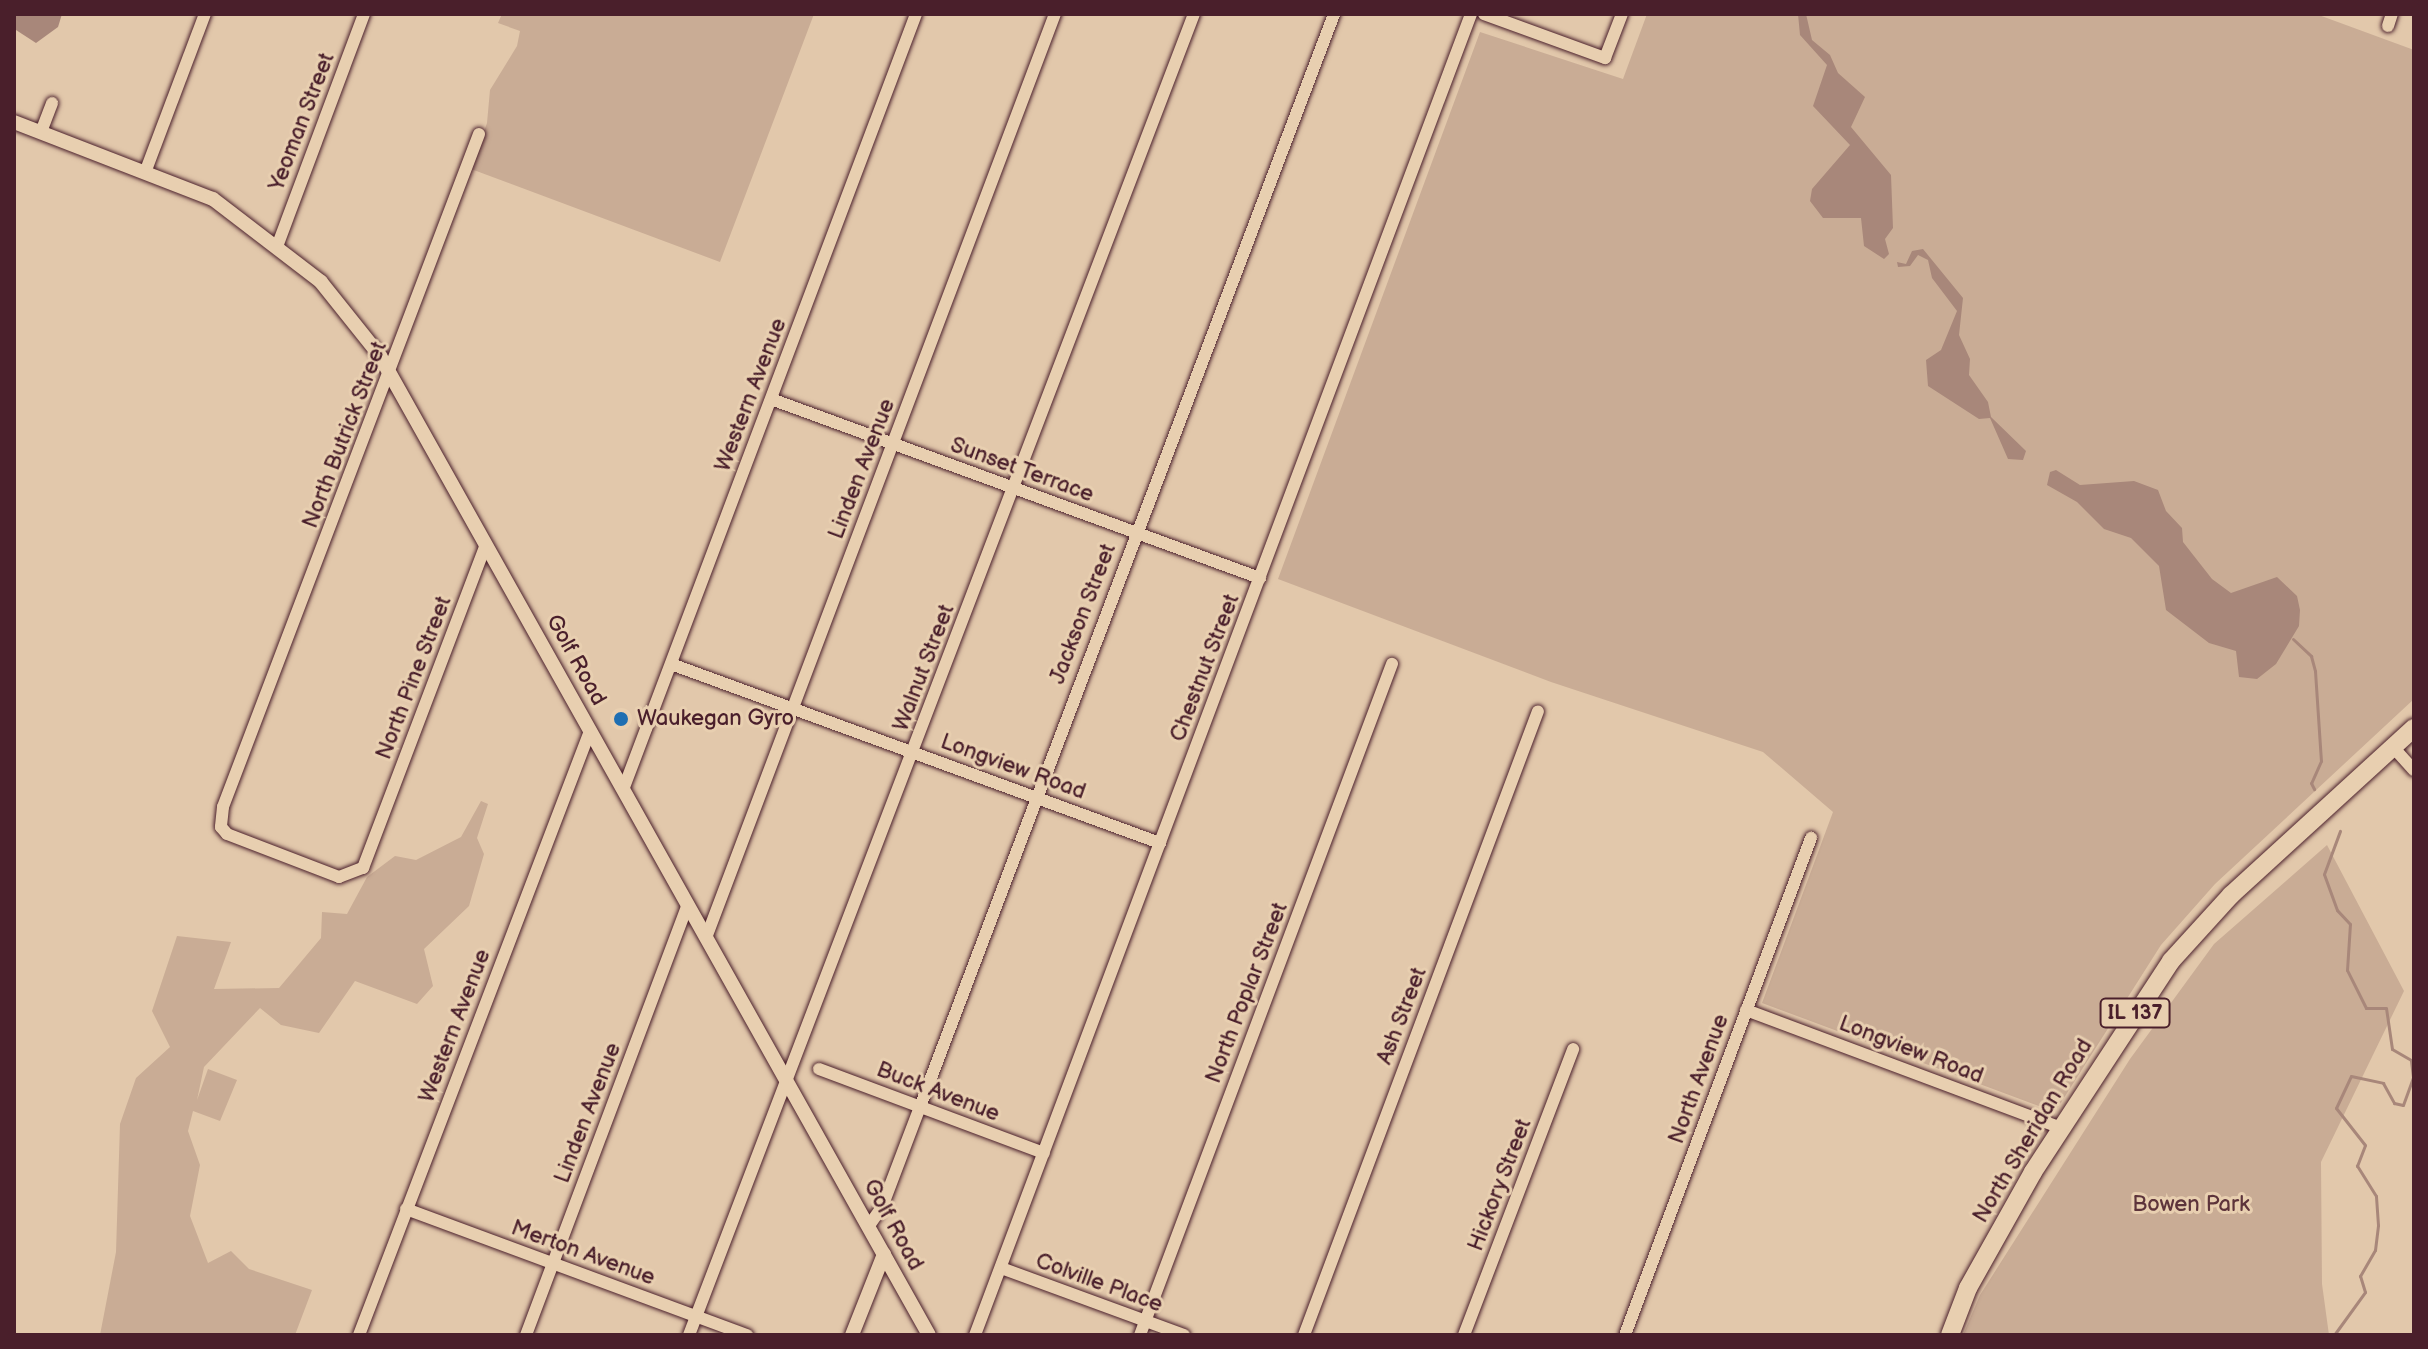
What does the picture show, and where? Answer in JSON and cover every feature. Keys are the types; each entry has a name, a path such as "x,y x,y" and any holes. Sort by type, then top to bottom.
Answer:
{"main road":[{"name":"North Sheridan Road","path":"1950,1335 1968,1288 2061,1128 2171,961 2231,895 2414,728"}],"street":[{"name":"Yeoman Street","path":"278,244 364,14"},
{"name":"Western Avenue","path":"623,790 916,14"},
{"name":"Linden Avenue","path":"706,938 1055,14"},
{"name":"Walnut Street","path":"689,1335 1194,14"},
{"name":"Jackson Street","path":"868,1227 882,1207 1334,14"},
{"name":"Chestnut Street","path":"975,1335 1471,14"},
{"path":"1484,14 1605,58 1622,14"},
{"path":"146,170 201,16"},
{"path":"41,132 52,103"},
{"name":"Golf Road","path":"14,122 146,170 213,199 278,244 321,282 390,373 929,1335"},
{"name":"North Butrick Street","path":"379,826 363,868 349,877 227,834 220,821 479,134"},
{"name":"Sunset Terrace","path":"771,399 1260,578"},
{"name":"North Pine Street","path":"379,826 486,545"},
{"name":"Longview Road","path":"671,664 1160,843"},
{"name":"North Poplar Street","path":"1140,1335 1392,664"},
{"name":"Ash Street","path":"1304,1335 1538,711"},
{"name":"Western Avenue","path":"359,1335 590,731"},
{"path":"2393,747 2414,770"},
{"name":"North Avenue","path":"1625,1335 1811,838"},
{"name":"Linden Avenue","path":"526,1335 688,905"},
{"name":"Longview Road","path":"1746,1010 2061,1128"},
{"name":"Hickory Street","path":"1464,1335 1573,1049"},
{"name":"Buck Avenue","path":"819,1069 1044,1153"},
{"name":"Merton Avenue","path":"406,1209 747,1335"},
{"path":"852,1335 884,1254"},
{"name":"Colville Place","path":"1001,1268 1184,1335"}],"green space":[{"path":"502,14 814,14 720,262 471,169 487,123 490,90 517,46 520,31 498,23"},
{"path":"1647,14 2316,14 2414,50 2414,699 2215,884 2161,945 2055,1112 1762,1003 1833,812 1763,752 1551,682 1278,579 1480,32 1623,79"},
{"path":"481,801 488,804 477,838 484,854 469,906 424,949 433,986 417,1004 355,981 319,1033 281,1025 260,1008 204,1067 197,1100 208,1069 237,1080 220,1121 193,1111 188,1131 200,1165 190,1216 208,1263 231,1251 249,1269 312,1290 295,1335 100,1335 116,1252 120,1124 136,1078 170,1047 152,1011 177,936 231,942 214,989 279,988 321,938 322,912 347,914 367,877 395,856 416,860 461,837"},
{"name":"Bowen Park","path":"2327,845 2404,991 2321,1162 2322,1284 2329,1335 1963,1335 1980,1295 2130,1059 2214,944"}],"shaded area":[{"path":"14,14 62,14 58,27 36,43 16,30"},
{"path":"1798,14 1806,14 1812,40 1830,55 1838,73 1865,97 1851,127 1891,175 1893,228 1885,239 1889,254 1884,259 1864,246 1861,218 1823,218 1810,201 1812,189 1850,145 1813,106 1827,65 1800,35"},
{"path":"1923,249 1963,298 1959,335 1970,359 1969,375 1988,402 1991,417 2026,451 2023,460 2008,459 1990,418 1979,419 1928,386 1926,360 1941,350 1957,311 1932,278 1928,260 1918,255 1910,266 1898,267 1897,262 1906,264 1912,251"},
{"path":"2056,470 2080,485 2134,481 2158,490 2166,511 2182,528 2183,542 2212,579 2231,593 2277,577 2297,596 2300,610 2299,626 2276,664 2257,679 2239,677 2236,651 2209,643 2166,610 2159,566 2131,538 2104,529 2077,502 2047,485 2050,472"}],"waterway":[{"path":"2293,639 2311,656 2315,671 2321,761 2311,783 2314,789"},
{"path":"2334,1335 2365,1292 2360,1276 2375,1250 2378,1225 2376,1196 2357,1166 2365,1145 2336,1108 2351,1076 2383,1083 2394,1103 2403,1105 2413,1077 2411,1060 2392,1049 2386,1008 2366,1008 2347,970 2350,924 2337,910 2324,874 2340,831"}],"place":[{"name":"Waukegan Gyro","path":"621,719"}]}
